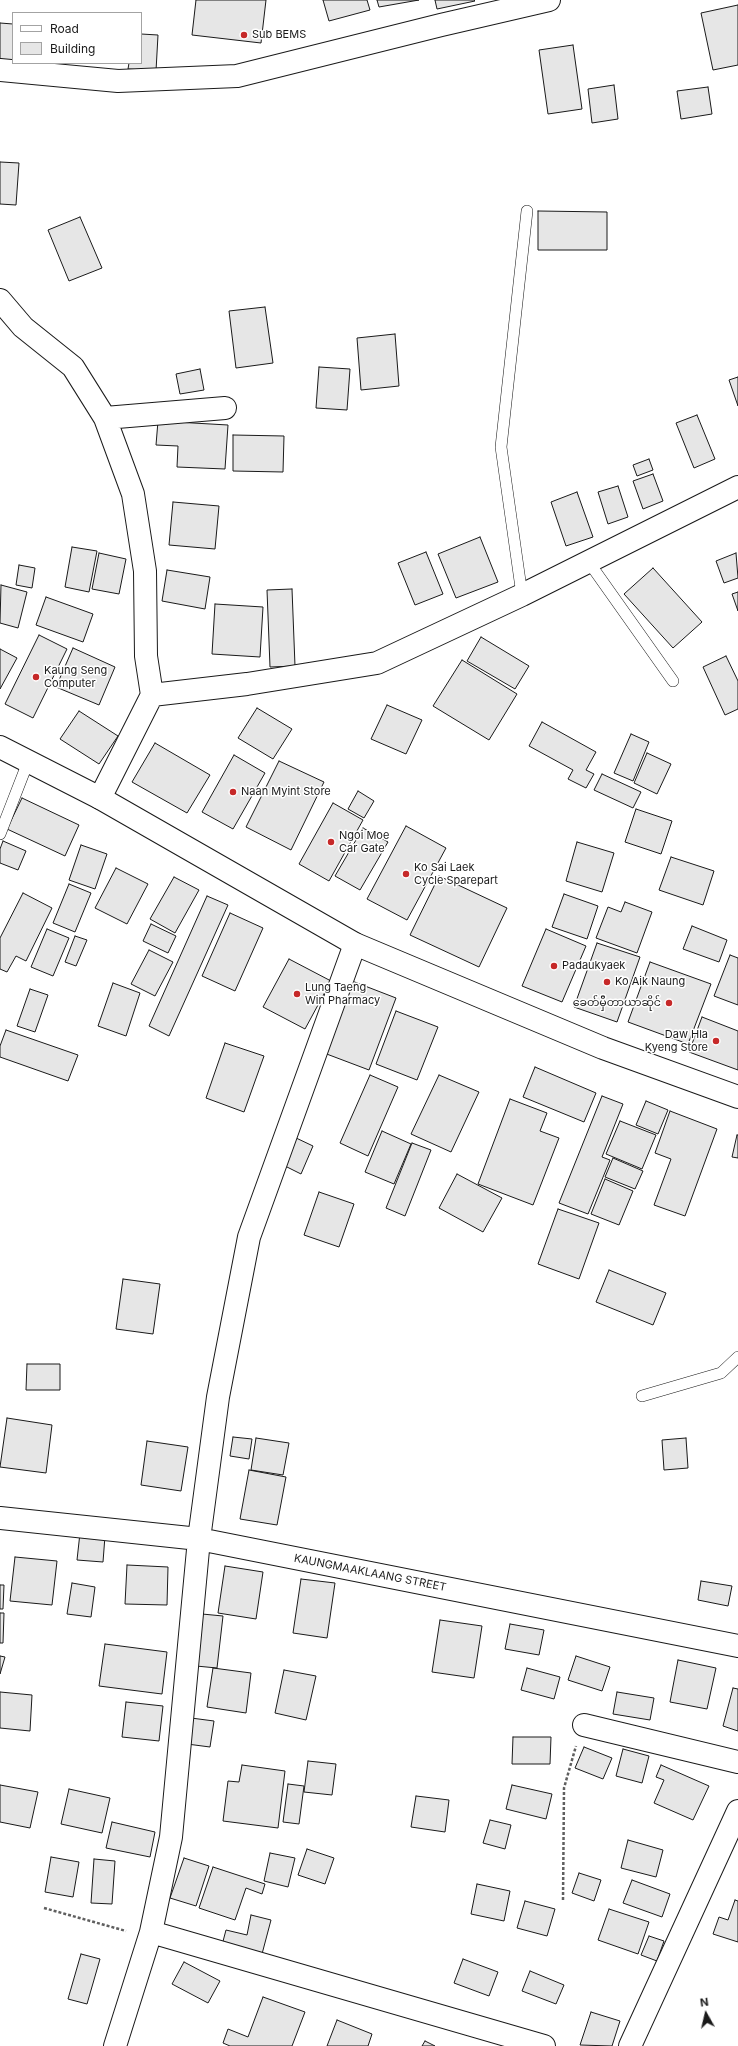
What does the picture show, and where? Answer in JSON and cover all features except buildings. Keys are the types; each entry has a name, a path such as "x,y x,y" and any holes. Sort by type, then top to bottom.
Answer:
{"main road":[{"path":"0,70 118,81 237,76 441,25 549,0"},
{"path":"0,300 23,327 72,367 105,418 133,494 145,571 146,656 152,695 100,798"},
{"path":"105,418 225,408"},
{"path":"152,695 247,684 377,663 522,595 738,487"},
{"path":"0,747 100,798 355,944 604,1048 738,1097"},
{"path":"115,2046 150,1935 171,1837 198,1539 218,1397 249,1237 355,944"},
{"name":"KAUNGMAAKLAANG STREET","path":"0,1518 198,1539 738,1646"},
{"path":"584,1725 738,1762"},
{"path":"630,2046 738,1811"},
{"path":"150,1935 496,2039 544,2046"}],"lane":[{"path":"522,595 501,447 527,211"},
{"path":"588,561 673,681"},
{"path":"0,834 28,762"},
{"path":"642,1396 721,1373 738,1357"}],"path":[{"path":"562,1900 564,1788 584,1725"},
{"path":"44,1908 150,1935"}],"place":[{"name":"Sub BEMS","path":"244,35"},
{"name":"Kaung Seng Computer","path":"36,677"},
{"name":"Naan Myint Store","path":"233,792"},
{"name":"Ngoi Moe Car Gate","path":"331,842"},
{"name":"Ko Sai Laek Cycle Sparepart","path":"406,874"},
{"name":"Padaukyaek","path":"554,966"},
{"name":"Ko Aik Naung","path":"607,982"},
{"name":"Lung Taeng Win Pharmacy","path":"297,994"},
{"name":"ခေတ်မှီတာယာဆိုင်","path":"669,1003"},
{"name":"Daw Hla Kyeng Store","path":"716,1041"}]}
